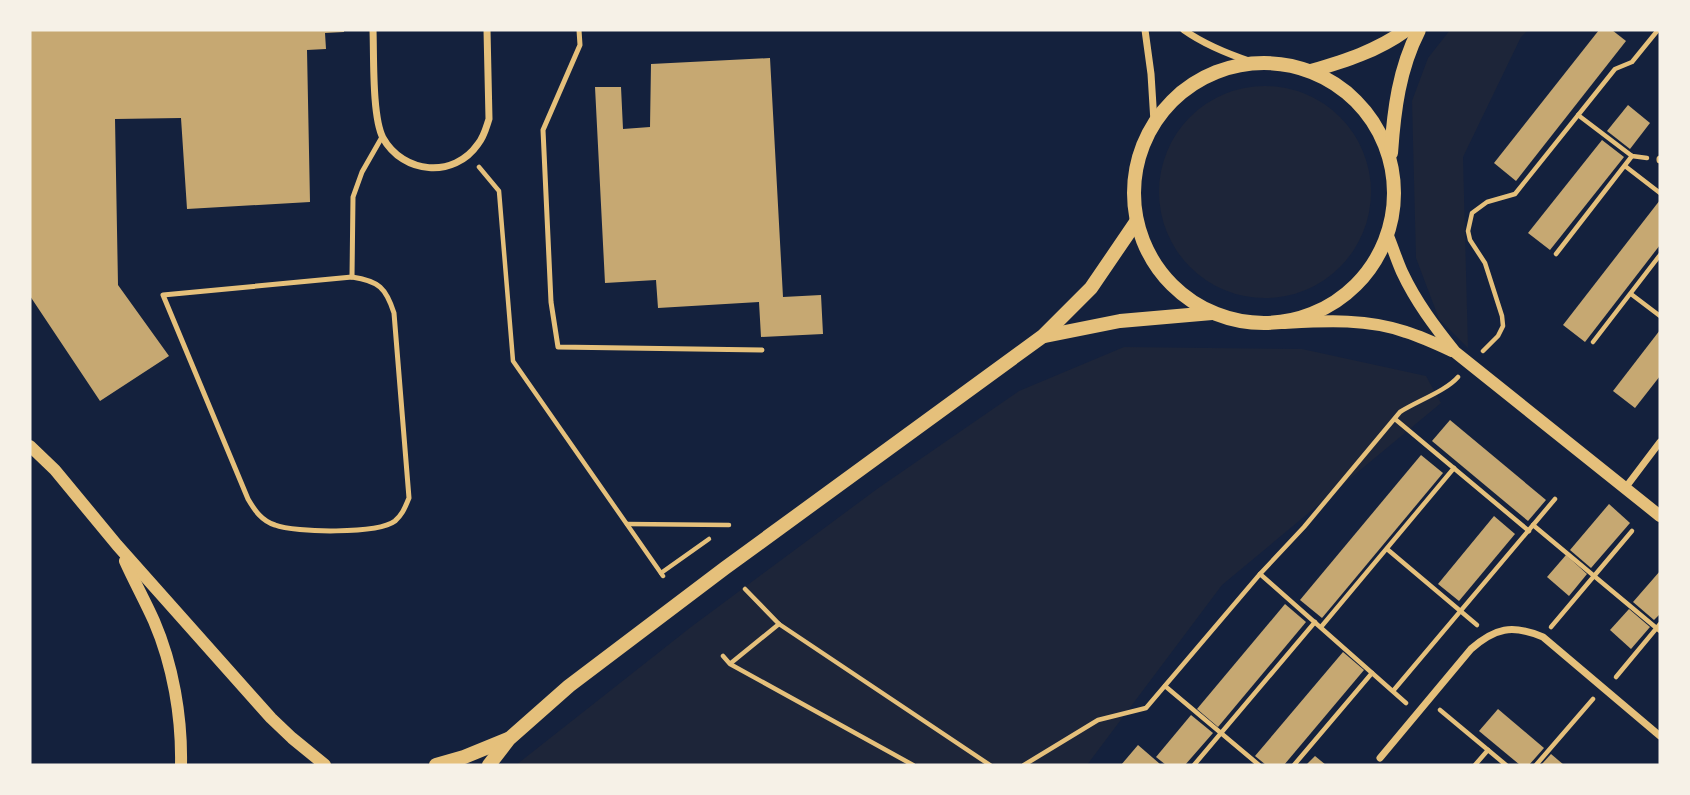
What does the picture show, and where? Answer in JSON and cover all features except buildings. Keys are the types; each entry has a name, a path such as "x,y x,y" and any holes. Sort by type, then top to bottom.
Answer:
{"main road":[{"path":"1311,71 1352,59 1390,41 1406,30"},
{"path":"1391,158 1374,121 1347,90 1311,71 1282,63 1252,62 1214,72 1181,92 1154,121 1139,153 1133,187 1136,222 1151,260 1177,291 1212,313 1246,323 1282,323 1317,313 1347,294 1372,268 1388,236 1395,197 1391,158 1393,119 1400,81 1410,47 1419,30"},
{"path":"489,765 509,739 569,686 1043,336 1091,288 1136,222"},
{"path":"1043,336 1120,321 1212,313"},
{"path":"436,765 509,739"}],"street":[{"path":"373,30 377,121 382,136 391,150 403,160 429,169 455,164 477,146 485,133 489,119 487,30"},
{"path":"1145,30 1152,74 1154,121"},
{"path":"1184,30 1198,40 1252,62"},
{"path":"1388,236 1402,273 1418,302 1455,352 1660,516"},
{"path":"1282,323 1337,320 1373,324 1404,331 1455,352"},
{"path":"1626,488 1660,442"},
{"path":"30,446 55,470 117,545 271,718 325,765"},
{"path":"117,545 155,622 169,664 177,705 181,765"},
{"path":"1380,758 1471,649 1489,635 1504,629 1516,629 1542,637 1660,736"}],"lane":[{"path":"579,30 580,45 543,130 551,302 558,347 762,350"},
{"path":"352,277 353,197 362,172 382,136"},
{"path":"352,277 368,279 379,286 389,296 394,313 409,498 404,512 393,522 380,527 356,530 290,529 275,525 263,519 248,499 163,295 352,277"}],"path":[{"path":"1480,354 1503,326 1485,263 1470,240 1468,231 1472,213 1487,202 1515,194 1615,69 1632,62 1658,30"},
{"path":"1578,115 1632,156 1660,159"},
{"path":"469,154 499,191 513,361 662,574 709,539"},
{"path":"1556,254 1632,156"},
{"path":"1625,166 1660,194"},
{"path":"1594,342 1660,256"},
{"path":"1631,294 1660,316"},
{"path":"1024,765 1098,720 1146,708 1401,412 1454,382 1463,373"},
{"path":"1395,419 1529,531"},
{"path":"1321,627 1454,468"},
{"path":"1393,691 1555,499"},
{"path":"626,524 729,525"},
{"path":"1533,525 1659,628 1536,765"},
{"path":"1542,637 1632,531"},
{"path":"1387,548 1489,635"},
{"path":"1260,574 1417,713"},
{"path":"746,589 779,624 990,765"},
{"path":"1194,765 1315,622"},
{"path":"730,664 779,624"},
{"path":"723,656 730,664 913,765"},
{"path":"1294,765 1372,673"},
{"path":"1165,686 1259,765"},
{"path":"1428,700 1506,765"},
{"path":"1475,765 1488,750"}],"shaded area":[{"path":"1450,30 1528,30 1521,37 1463,157 1468,348 1439,319 1416,258 1412,101 1428,58"},
{"path":"1265,86 1306,94 1340,117 1363,151 1371,192 1363,233 1340,267 1306,290 1265,298 1224,290 1190,267 1167,233 1159,192 1167,151 1190,117 1224,94"},
{"path":"1124,347 1302,349 1426,376 1441,403 1222,585 1087,765 516,765 691,627 877,489 1019,391"}]}
